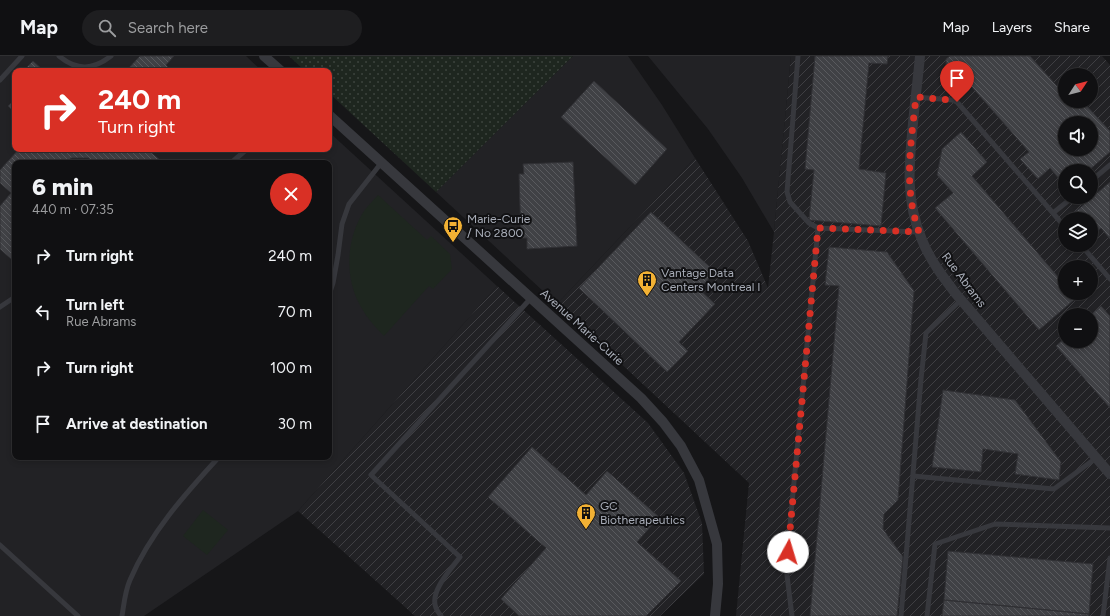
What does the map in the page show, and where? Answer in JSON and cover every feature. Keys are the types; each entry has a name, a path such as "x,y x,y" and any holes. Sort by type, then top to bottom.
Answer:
{"street":[{"path":"264,56 278,68"},
{"name":"Rue Abrams","path":"920,56 909,176 911,200 919,232 928,253 935,266 961,300 1110,474"},
{"name":"Avenue Marie-Curie","path":"332,118 641,398 663,422 681,446 699,480 717,544 718,584 715,616"}],"lane":[{"path":"0,80 22,56"},
{"path":"59,56 66,62 77,66 90,66 102,63 112,56"},
{"path":"798,56 787,192 790,202 809,223 818,228 919,232"},
{"path":"916,97 952,100 957,102 1058,219"},
{"path":"234,160 244,152"},
{"path":"332,284 342,224 348,204 382,162"},
{"path":"1098,175 1110,165"},
{"path":"1053,213 1064,204"},
{"path":"792,616 786,567 818,228"},
{"path":"1087,252 1110,279"},
{"path":"441,616 435,606 436,594 440,583 460,557 370,476 531,298"},
{"path":"0,307 12,299"},
{"path":"901,616 926,333 961,300"},
{"path":"913,476 1054,490 1096,458"},
{"path":"122,616 126,593 130,581 154,536 179,502 216,460"},
{"path":"927,616 935,544 995,524 1110,528"},
{"path":"0,545 78,616"},
{"path":"1103,616 1110,558"}],"shaded area":[{"path":"0,56 246,56 259,68 12,68 12,152 332,152 332,135 497,286 298,511 144,616 0,616"},
{"path":"289,56 573,56 436,192 332,96 332,68 302,68"},
{"path":"573,56 628,56 662,105 695,158 557,304 436,192"},
{"path":"648,56 791,56 774,232 742,178 708,129"},
{"path":"791,56 1102,56 1110,65 1110,616 736,616 749,483 557,304 695,158 748,241 768,288"},
{"path":"378,195 427,240 431,236 450,254 452,269 433,289 429,286 384,336 366,315 356,296 352,284 349,259 358,222 364,211"},
{"path":"497,286 648,423 684,473 702,523 704,574 660,616 415,616 298,511"},
{"path":"203,510 228,530 207,555 183,536"}],"building":[{"path":"140,56 174,56 166,65 169,68 129,68"},
{"path":"815,56 888,56 887,64 869,63 859,169 886,173 881,226 809,220 814,170 805,169"},
{"path":"950,56 1030,56 1058,87 1058,108 1089,108 1096,116 1058,116 1058,156 1098,156 1098,118 1110,131 1110,152 1096,164 1058,164 1058,178 1050,168 1038,179 1020,159 1029,152 964,78 952,87 946,82 946,59"},
{"path":"33,61 41,68 26,68"},
{"path":"594,81 667,149 635,185 561,117"},
{"path":"12,102 12,110 8,106"},
{"path":"961,132 987,162 972,176 1058,277 1058,300 1074,300 1065,308 1058,308 1058,314 1039,330 935,208 953,193 937,175 942,149"},
{"path":"16,152 151,152 160,160 89,160 89,158 71,158 70,160 12,160 11,259 0,249 0,206 11,193 0,183 0,170"},
{"path":"573,162 577,246 527,249 527,238 521,238 519,174 524,174 523,164"},
{"path":"1110,182 1110,239 1101,228 1098,230 1098,212 1075,212 1084,204 1098,204 1098,192"},
{"name":"Vantage Data Centers Montreal I","path":"651,212 715,272 699,289 715,304 679,342 688,351 667,372 579,288"},
{"path":"829,247 887,252 914,291 898,500 884,514 883,529 903,557 897,616 810,616 839,286 825,285"},
{"path":"1101,306 1110,316 1110,408 1056,346 1058,344 1058,348 1098,348 1098,309"},
{"path":"943,390 1015,400 1061,462 1059,480 1015,474 1018,454 983,449 981,472 932,467"},
{"name":"GC Biotherapeutics","path":"532,447 586,495 607,471 659,517 637,542 681,581 646,616 519,616 501,599 546,548 488,497"},
{"path":"948,551 1093,564 1089,614 944,600"},
{"path":"944,600 1089,614 1089,616 942,616"}],"place":[{"name":"Marie-Curie / No 2800","path":"453,243"},
{"name":"Vantage Data Centers Montreal I","path":"647,297"},
{"name":"GC Biotherapeutics","path":"586,530"}],"route":[{"path":"788,552 818,228 919,232 911,200 909,176 916,97 952,100 957,102"}]}
